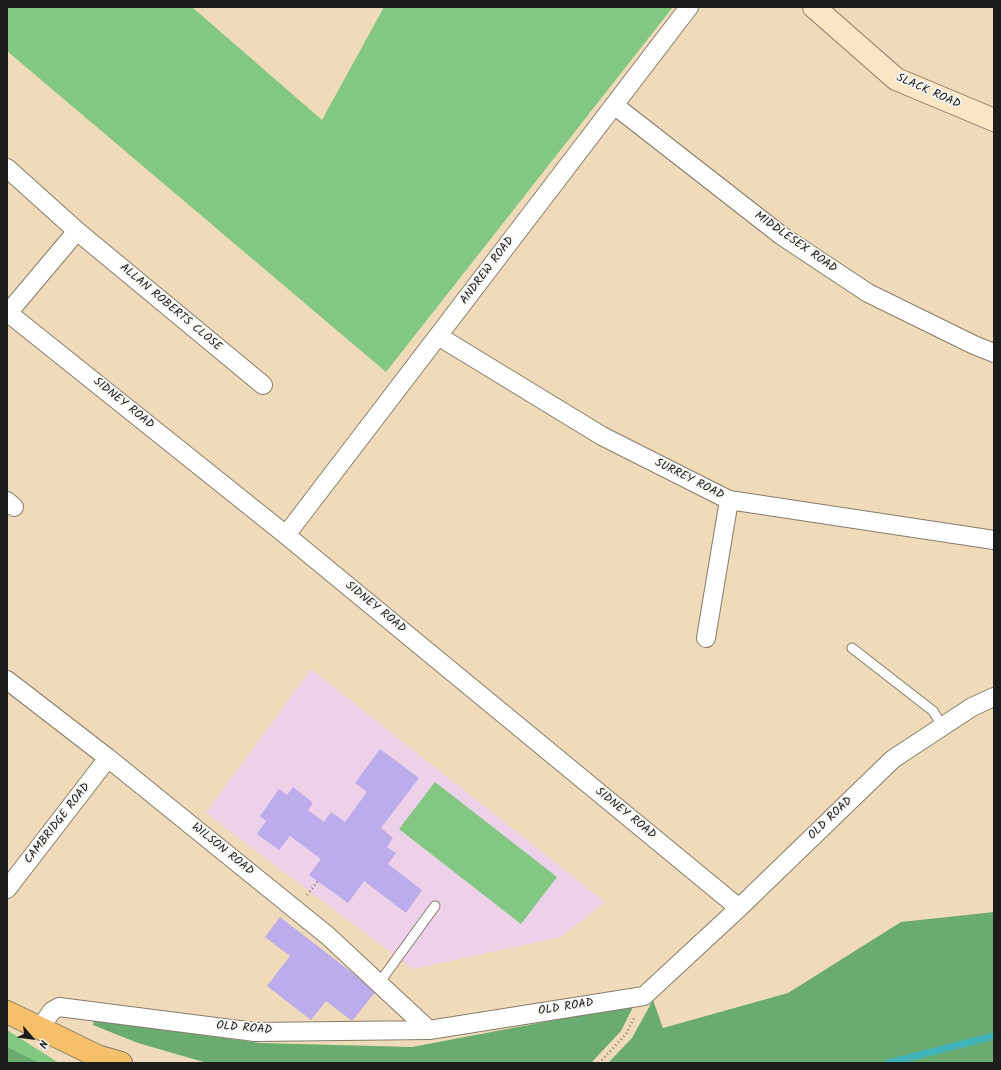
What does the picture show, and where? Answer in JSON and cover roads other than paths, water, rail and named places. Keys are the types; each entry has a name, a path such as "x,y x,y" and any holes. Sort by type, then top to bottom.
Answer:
{"main road":[{"path":"7,1012 97,1056 121,1063"}],"street":[{"name":"ANDREW ROAD","path":"286,535 688,7"},
{"name":"SLACK ROAD","path":"814,7 896,79 994,120"},
{"name":"MIDDLESEX ROAD","path":"614,105 782,236 868,293 974,344 994,352"},
{"name":"ALLAN ROBERTS CLOSE","path":"7,168 76,231 262,385"},
{"path":"7,312 76,231"},
{"name":"SIDNEY ROAD","path":"7,312 286,535 739,908"},
{"name":"SURREY ROAD","path":"438,336 602,436 729,500 994,540"},
{"path":"706,638 729,500"},
{"name":"WILSON ROAD","path":"7,680 108,758 328,936 429,1030"},
{"name":"OLD ROAD","path":"40,1029 52,1011 59,1007 255,1032 429,1030 644,996 739,908 893,759 972,707 994,697"},
{"name":"CAMBRIDGE ROAD","path":"7,889 108,758"}],"lane":[{"path":"852,648 933,711 943,727"},
{"path":"379,983 436,906"}],"waterway":[{"path":"888,1063 994,1036"}]}
